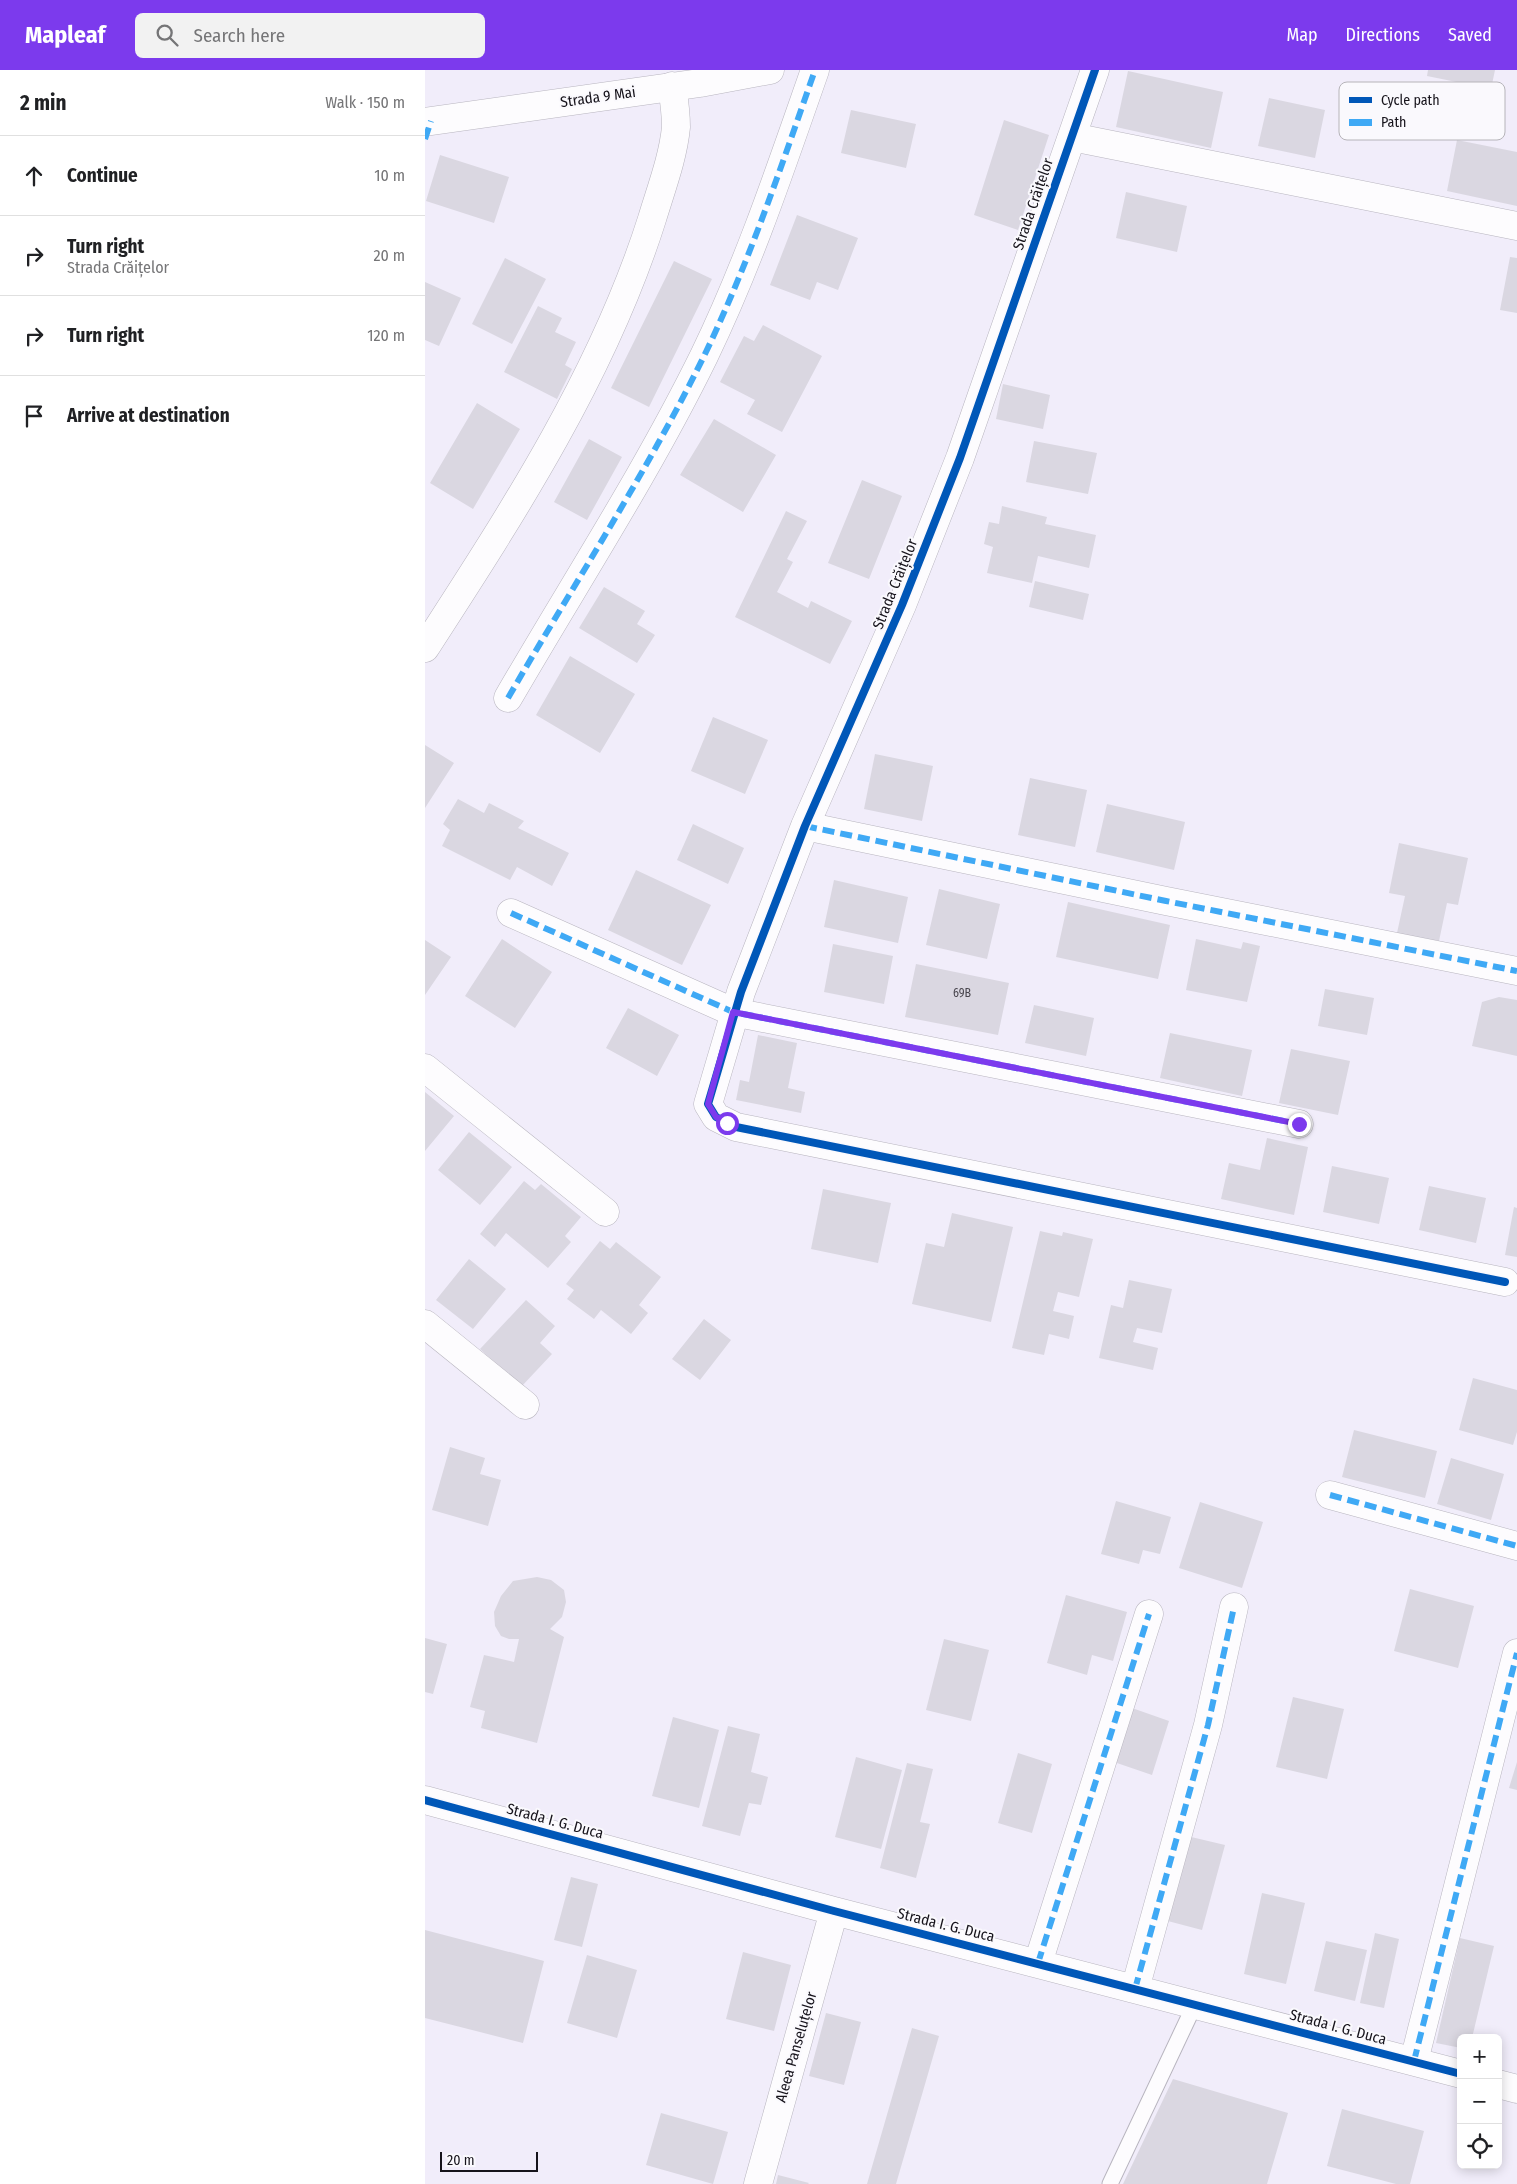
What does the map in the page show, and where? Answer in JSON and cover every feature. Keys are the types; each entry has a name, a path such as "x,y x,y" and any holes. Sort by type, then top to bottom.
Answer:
{"street":[{"name":"Strada 9 Mai","path":"427,128 770,70"},
{"path":"508,698 665,431 704,356 759,230 815,70"},
{"name":"Strada Crăițelor","path":"1095,70 956,468 902,605 805,826 733,1012 708,1104 716,1117 736,1127 1505,1282"},
{"path":"425,648 549,449 607,337 631,281 665,177 675,128 673,86"},
{"path":"1072,136 1517,226"},
{"path":"805,826 1517,971"},
{"path":"511,913 733,1012 1299,1124"},
{"path":"425,1068 605,1212"},
{"path":"425,1324 525,1405"},
{"path":"1330,1495 1517,1546"},
{"path":"1135,1989 1209,1725 1234,1607"},
{"path":"1038,1964 1149,1614"},
{"path":"1414,2061 1517,1653"},
{"name":"Strada I. G. Duca","path":"425,1800 834,1911 1457,2073"},
{"name":"Aleea Panseluțelor","path":"758,2184 834,1911"},
{"path":"1502,2085 1517,2089"}],"lane":[{"path":"1110,2184 1195,2004"}],"building":[{"path":"1428,70 1495,70 1492,82 1457,82 1427,76"},
{"path":"1128,71 1223,92 1211,148 1116,127"},
{"path":"1269,98 1325,110 1315,158 1258,146"},
{"path":"851,110 916,124 906,168 841,153"},
{"path":"1004,120 1049,135 1018,230 974,215"},
{"path":"1457,140 1517,152 1517,206 1447,191"},
{"path":"440,155 509,177 494,223 426,201"},
{"path":"1126,192 1187,206 1177,252 1116,238"},
{"path":"797,215 858,238 838,290 817,282 810,300 770,285"},
{"path":"1510,257 1517,258 1517,313 1500,310"},
{"path":"505,258 546,279 512,344 472,324"},
{"path":"674,261 712,279 649,407 611,388"},
{"path":"425,282 461,298 439,346 425,340"},
{"path":"538,306 562,318 555,332 576,342 565,365 572,369 557,399 504,372"},
{"path":"763,325 822,356 782,432 747,414 755,400 720,382 744,336 754,341"},
{"path":"1003,384 1050,395 1043,429 996,419"},
{"path":"477,403 520,429 473,509 430,483"},
{"path":"714,419 776,455 743,512 680,475"},
{"path":"589,439 622,457 587,520 554,502"},
{"path":"1034,441 1097,453 1088,494 1026,482"},
{"path":"862,480 902,496 869,579 828,563"},
{"path":"1002,506 1047,517 1045,524 1096,535 1089,568 1038,556 1032,583 987,573 993,547 984,544 989,522 999,524"},
{"path":"786,511 807,521 787,559 793,562 777,592 808,608 811,601 852,621 830,664 735,617"},
{"path":"1035,581 1089,594 1083,620 1029,607"},
{"path":"604,587 645,611 637,624 655,635 637,663 579,628"},
{"path":"570,656 635,694 600,753 536,715"},
{"path":"713,717 768,740 745,794 691,771"},
{"path":"425,745 454,763 425,808"},
{"path":"875,754 933,766 922,821 864,809"},
{"path":"1030,778 1087,790 1075,847 1018,835"},
{"path":"458,799 484,813 489,803 524,821 518,828 569,853 552,886 517,867 510,880 442,846 450,830 443,824"},
{"path":"1107,804 1185,822 1174,870 1096,852"},
{"path":"693,824 744,848 728,884 677,860"},
{"path":"1399,843 1468,858 1458,905 1447,903 1439,941 1397,933 1405,896 1389,893"},
{"path":"636,870 711,905 682,965 608,930"},
{"path":"834,880 908,897 898,943 824,927"},
{"path":"939,889 1000,904 987,959 926,945"},
{"path":"1068,902 1170,925 1158,979 1056,957"},
{"path":"502,939 552,972 515,1028 465,996"},
{"path":"1196,939 1241,949 1243,942 1260,946 1247,1002 1186,990"},
{"path":"425,940 451,957 425,995"},
{"path":"833,944 893,956 884,1004 824,992"},
{"path":"916,964 1009,983 998,1035 905,1017"},
{"path":"1325,989 1374,998 1367,1035 1318,1026"},
{"path":"1499,997 1517,1000 1517,1056 1472,1046 1482,1002"},
{"path":"1034,1005 1094,1018 1086,1056 1025,1043"},
{"path":"628,1008 679,1035 657,1076 606,1048"},
{"path":"1170,1033 1252,1050 1242,1096 1160,1078"},
{"path":"758,1035 797,1043 788,1088 805,1092 801,1113 736,1100 740,1080 749,1082"},
{"path":"1291,1049 1350,1061 1338,1115 1279,1103"},
{"path":"425,1092 454,1116 425,1151"},
{"path":"469,1132 512,1167 480,1205 438,1170"},
{"path":"1267,1138 1308,1147 1294,1215 1221,1199 1229,1163 1260,1170"},
{"path":"1332,1166 1389,1178 1379,1224 1323,1212"},
{"path":"524,1181 535,1190 541,1184 581,1217 565,1236 571,1242 548,1268 506,1233 495,1247 480,1234"},
{"path":"1429,1186 1486,1198 1476,1243 1419,1230"},
{"path":"823,1189 891,1203 878,1263 811,1249"},
{"path":"1514,1207 1517,1208 1517,1257 1505,1255"},
{"path":"952,1213 1013,1227 991,1322 912,1304 926,1243 944,1247"},
{"path":"1040,1231 1062,1236 1063,1232 1093,1239 1079,1297 1058,1292 1053,1311 1074,1316 1069,1339 1049,1334 1044,1355 1012,1348"},
{"path":"600,1241 610,1249 616,1242 661,1277 639,1305 648,1313 631,1334 601,1310 594,1319 567,1299 574,1290 566,1284"},
{"path":"469,1259 506,1289 473,1329 436,1300"},
{"path":"1129,1280 1172,1289 1162,1333 1137,1328 1133,1342 1158,1348 1153,1370 1099,1358 1111,1305 1123,1308"},
{"path":"526,1300 555,1326 540,1343 552,1354 521,1387 480,1349"},
{"path":"704,1319 731,1340 700,1380 672,1359"},
{"path":"1473,1378 1517,1390 1517,1432 1513,1445 1459,1430"},
{"path":"1354,1430 1437,1451 1425,1498 1342,1477"},
{"path":"450,1447 485,1458 480,1474 501,1480 488,1526 432,1510"},
{"path":"1451,1458 1504,1474 1491,1520 1437,1504"},
{"path":"1116,1501 1171,1517 1160,1554 1143,1550 1139,1564 1101,1554"},
{"path":"1200,1502 1263,1522 1242,1588 1179,1568"},
{"path":"537,1577 551,1580 564,1590 566,1602 562,1617 550,1629 564,1637 537,1743 481,1728 485,1711 470,1707 484,1655 514,1662 519,1639 509,1639 501,1636 495,1626 494,1612 501,1596 513,1581"},
{"path":"1410,1589 1474,1606 1458,1668 1394,1651"},
{"path":"1066,1595 1127,1612 1113,1661 1092,1655 1087,1675 1047,1663"},
{"path":"425,1638 447,1644 433,1694 425,1692"},
{"path":"944,1639 989,1650 971,1721 926,1710"},
{"path":"1293,1697 1344,1709 1327,1779 1276,1767"},
{"path":"1132,1708 1169,1721 1152,1775 1114,1762"},
{"path":"673,1717 719,1730 699,1808 652,1796"},
{"path":"728,1726 760,1734 751,1772 768,1777 761,1805 749,1803 740,1836 702,1826"},
{"path":"1018,1753 1052,1764 1032,1833 998,1823"},
{"path":"856,1757 902,1770 881,1849 835,1837"},
{"path":"1517,1762 1517,1790 1509,1788"},
{"path":"907,1763 933,1769 920,1822 930,1824 916,1878 880,1868"},
{"path":"1187,1836 1225,1845 1202,1930 1164,1920"},
{"path":"571,1877 598,1884 582,1947 554,1940"},
{"path":"1262,1893 1305,1903 1286,1984 1244,1974"},
{"path":"425,1930 544,1961 523,2043 425,2018"},
{"path":"1375,1933 1399,1939 1384,2008 1360,2003"},
{"path":"1460,1938 1494,1946 1473,2034 1457,2034 1457,2047 1436,2043"},
{"path":"1326,1941 1367,1950 1355,2001 1314,1991"},
{"path":"743,1952 791,1965 774,2031 726,2019"},
{"path":"587,1955 637,1970 617,2038 567,2023"},
{"path":"826,2013 861,2022 844,2085 809,2076"},
{"path":"912,2028 939,2036 896,2184 867,2184"},
{"path":"1173,2079 1288,2113 1267,2184 1123,2184"},
{"path":"1342,2109 1424,2131 1410,2184 1396,2184 1327,2166"},
{"path":"661,2113 728,2132 713,2184 646,2165"},
{"path":"778,2175 809,2183 776,2184"}],"marked path":[{"path":"508,698 634,486 704,356 750,250 815,70"},
{"path":"425,139 431,121"},
{"path":"805,826 1517,971"},
{"path":"511,913 733,1012 1299,1124"},
{"path":"1330,1495 1517,1546"},
{"path":"1135,1989 1208,1725 1234,1607"},
{"path":"1038,1963 1149,1614"},
{"path":"1414,2061 1517,1653"}],"cycle path":[{"path":"1095,70 960,458 902,605 805,826 741,992 708,1104 716,1117 736,1127 1505,1282"},
{"path":"425,1800 834,1911 1457,2073"}],"route":[{"path":"727,1123 716,1117 708,1104 733,1012 1299,1124"}]}
